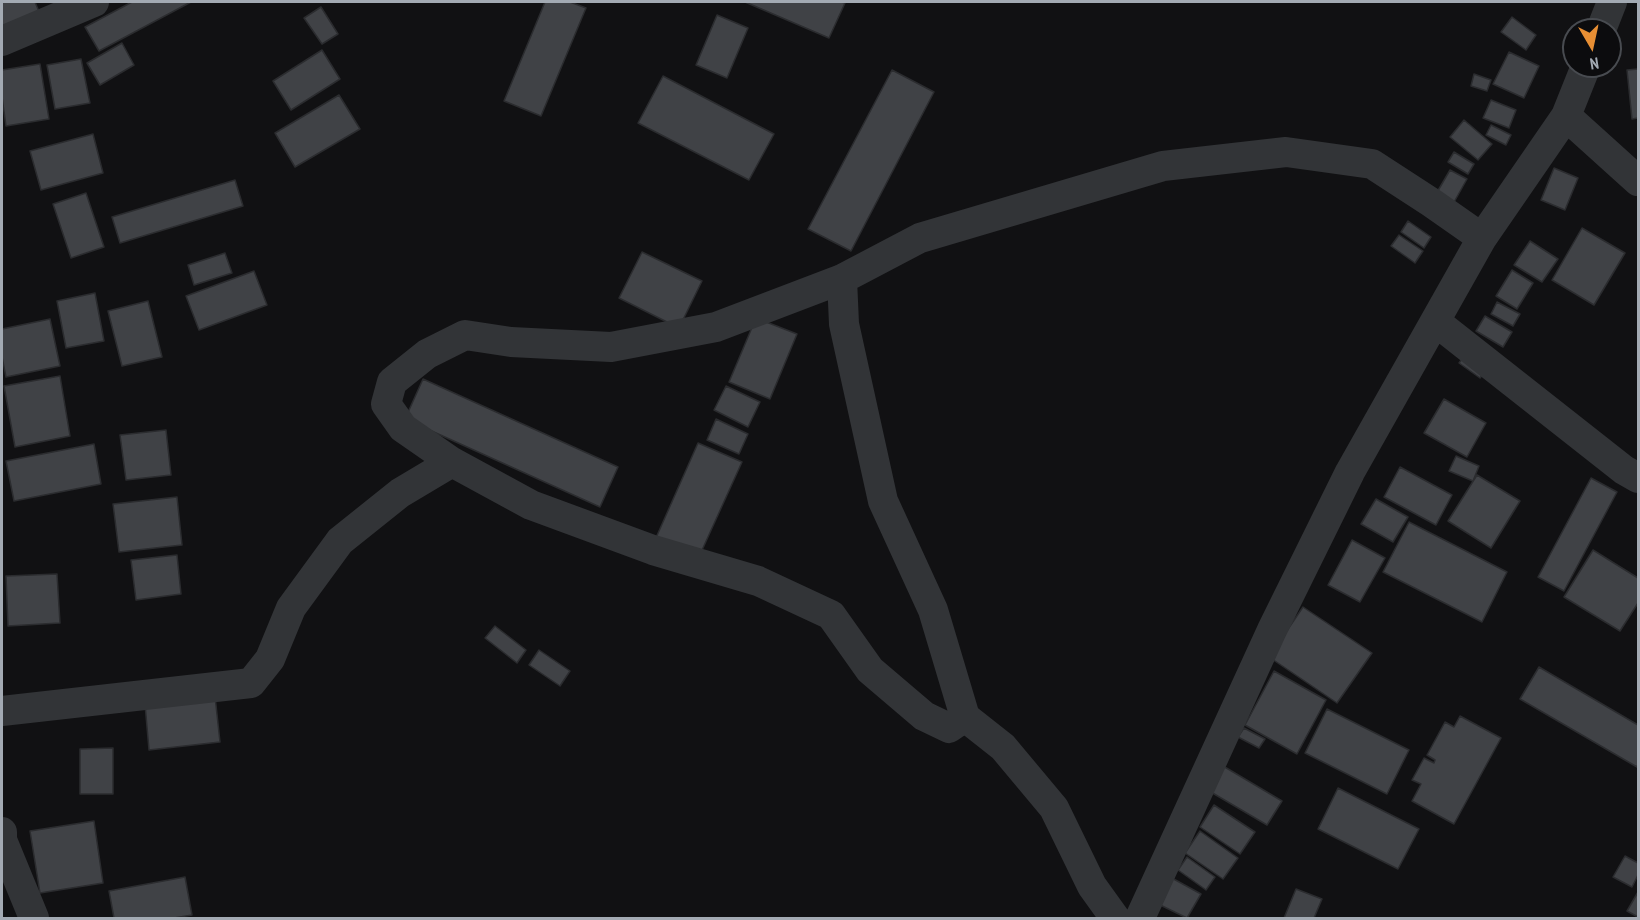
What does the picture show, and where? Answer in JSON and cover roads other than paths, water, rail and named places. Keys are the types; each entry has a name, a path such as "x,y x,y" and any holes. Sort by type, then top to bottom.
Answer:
{"street":[{"path":"2,42 94,2"},
{"path":"1606,18 1612,2"},
{"path":"1140,918 1272,630 1350,472 1482,238 1566,116 1581,78"},
{"path":"1566,116 1638,181"},
{"path":"965,717 949,728 924,716 870,670 831,615 758,581 653,550 531,505 452,462 403,428 386,404 392,382 427,354 465,335 511,342 611,347 716,327 842,279 920,238 1163,166 1286,152 1372,164 1482,238"},
{"path":"842,279 844,324 883,501 933,610 965,717 1003,747 1054,808 1092,886 1115,918"},
{"path":"1436,322 1624,470 1638,478"},
{"path":"2,711 252,683 270,659 291,608 340,541 400,493 452,462"},
{"path":"2,832 2,840 34,918"}]}
